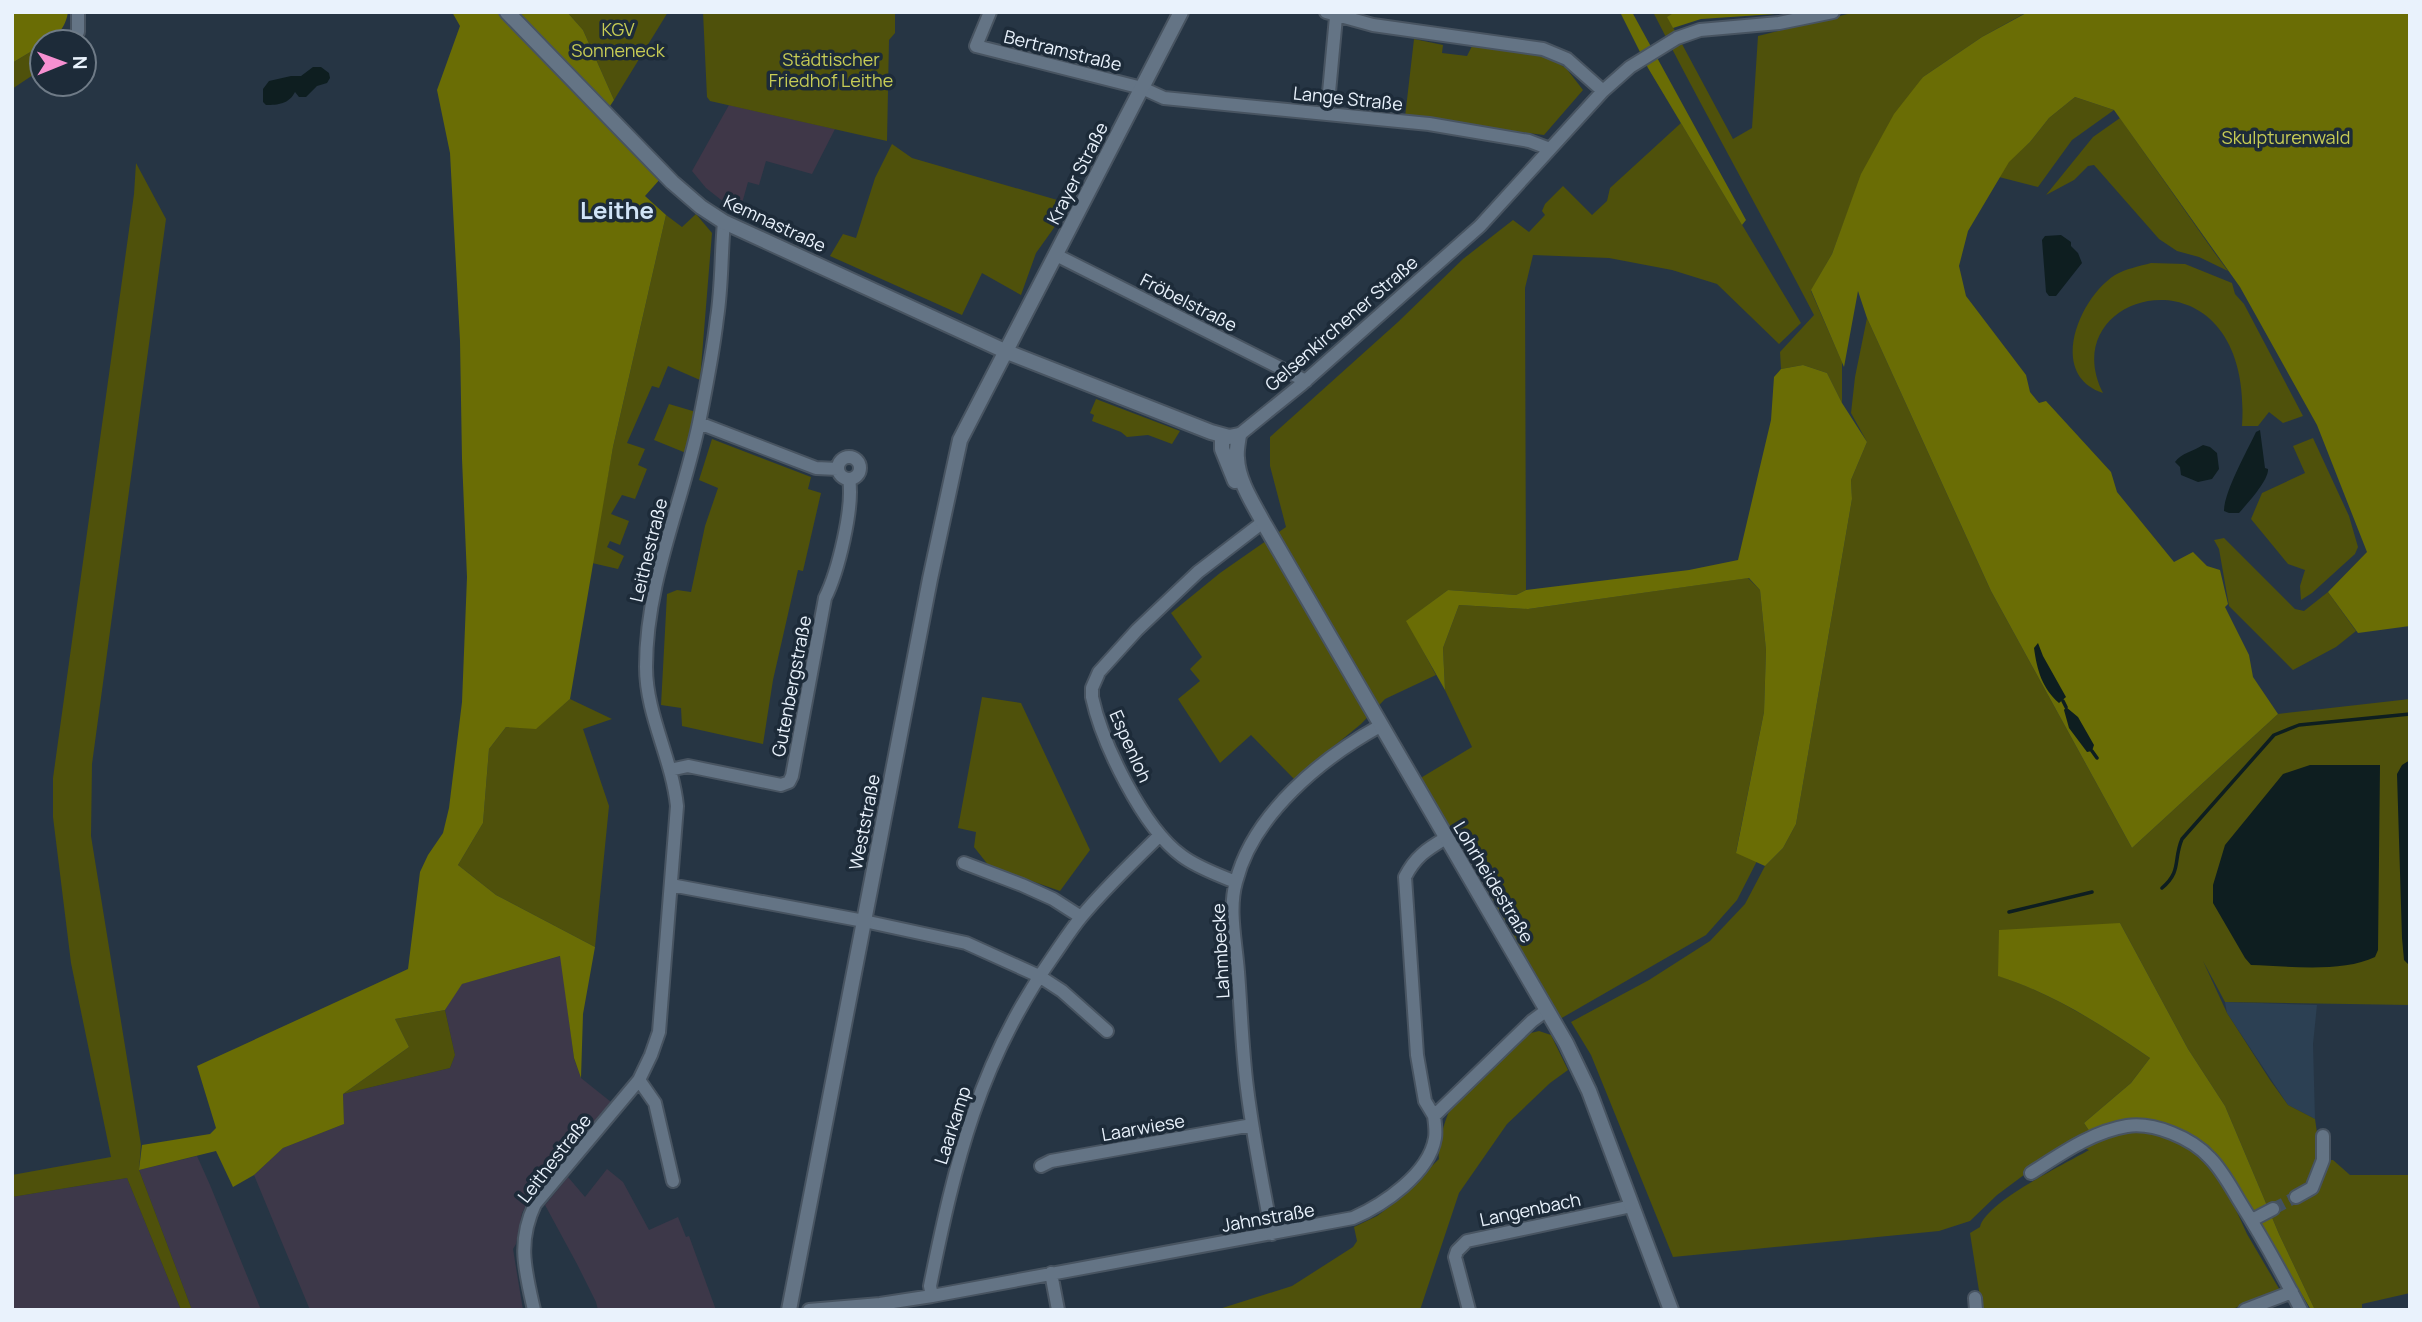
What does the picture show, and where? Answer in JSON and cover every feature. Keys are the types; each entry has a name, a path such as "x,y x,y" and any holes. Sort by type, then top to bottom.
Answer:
{"street":[{"name":"Kemnastraße","path":"507,12 672,182 701,207 724,222 1007,352"},
{"name":"Bertramstraße","path":"990,12 975,46 1142,88"},
{"name":"Krayer Straße","path":"1007,352 1181,12"},
{"name":"Gelsenkirchener Straße","path":"1239,435 1306,381 1480,226 1603,91 1640,60 1677,38 1700,30 1779,23 1833,12"},
{"path":"1327,114 1331,14 1410,31 1543,49 1567,59 1603,91"},
{"name":"Lange Straße","path":"1142,88 1164,99 1429,124 1529,141 1549,149"},
{"name":"Leithestraße","path":"534,1310 523,1249 527,1222 535,1204 639,1080 659,1032 677,806 670,770 648,697 648,633 659,565 699,423 718,316 724,222"},
{"name":"Fröbelstraße","path":"1056,255 1306,381"},
{"path":"1007,352 1222,436 1239,435"},
{"name":"Weststraße","path":"789,1310 930,579 960,440 1007,352"},
{"name":"Gutenbergstraße","path":"699,423 816,468 838,470"},
{"name":"Lohrheidestraße","path":"1239,435 1237,459 1247,491 1263,522 1547,1010 1589,1091 1671,1310"},
{"name":"Lohrheidestraße","path":"1222,436 1222,449 1237,485 1247,491"},
{"name":"Gutenbergstraße","path":"846,458 855,460 859,471 849,479 841,477 838,470 841,460 846,458"},
{"name":"Gutenbergstraße","path":"670,770 688,766 781,785 789,782 825,598 834,580 838,563 851,494 849,479"},
{"name":"Espenloh","path":"1236,882 1197,865 1181,855 1160,835 1144,813 1116,763 1093,706 1092,688 1099,672 1137,630 1198,572 1263,522"},
{"name":"Lahmbecke","path":"1272,1234 1247,1084 1233,913 1236,882 1253,841 1301,782 1347,745 1380,726"},
{"name":"Laarkamp","path":"932,1296 930,1286 942,1228 967,1127 1007,1031 1039,976 1081,917 1160,835"},
{"name":"Jahnstraße","path":"809,1310 932,1296 1353,1219 1385,1201 1406,1185 1429,1154 1435,1139 1434,1116 1425,1101 1417,1055 1405,877 1422,852 1446,838"},
{"path":"964,863 1032,890 1081,917"},
{"path":"671,885 966,943 1039,976 1073,999 1107,1031"},
{"path":"1434,1116 1532,1021 1547,1010"},
{"path":"639,1080 655,1103 673,1181"},
{"name":"Laarwiese","path":"1041,1166 1051,1161 1252,1125"},
{"path":"2031,1174 2078,1144 2109,1130 2143,1126 2185,1140 2210,1157 2252,1220 2301,1310"},
{"path":"2295,1197 2312,1188 2323,1160 2323,1136"},
{"name":"Langenbach","path":"1469,1310 1455,1257 1466,1241 1632,1206"},
{"path":"2252,1220 2273,1209"},
{"path":"1051,1273 1058,1310"},
{"path":"2245,1310 2292,1293"}],"shaded area":[{"path":"313,67 321,67 329,73 327,83 317,86 306,97 299,97 295,92 283,103 266,105 263,102 263,89 269,81 301,76"},
{"path":"729,105 835,129 812,174 766,161 759,185 748,182 739,214 706,188 692,171"},
{"path":"2061,235 2071,242 2082,263 2056,296 2049,296 2046,292 2042,240 2045,236"},
{"path":"2260,430 2265,468 2268,469 2265,479 2239,513 2224,511 2237,472 2256,432"},
{"path":"2203,445 2217,453 2219,469 2212,479 2198,482 2181,475 2180,467 2175,462 2184,454"},
{"path":"2038,643 2066,697 2059,703 2044,685 2039,671 2034,648"},
{"path":"2066,707 2078,717 2094,745 2092,751 2087,752 2069,728 2064,710"},
{"path":"2410,760 2410,966 2404,960 2402,938 2397,774 2402,765"},
{"path":"2310,765 2380,765 2378,950 2375,957 2362,962 2331,967 2251,965 2213,903 2213,885 2225,845 2283,774"},
{"path":"561,956 574,1059 581,1078 611,1102 530,1198 522,1213 513,1249 523,1310 310,1310 254,1175 283,1148 344,1124 343,1094 450,1068 455,1055 445,1010 461,984"},
{"path":"2225,1002 2317,1005 2313,1044 2315,1119 2288,1105 2227,1013"},
{"path":"197,1156 261,1310 192,1310 139,1170"},
{"path":"607,1169 623,1182 649,1230 678,1217 686,1237 689,1236 716,1310 598,1310 545,1205 568,1177 585,1197"},
{"path":"127,1178 181,1310 12,1310 12,1197"}],"green space":[{"path":"12,12 68,12 62,28 28,28 28,53 12,63"},
{"path":"452,12 567,12 583,30 614,100 602,118 661,178 645,196 666,215 613,447 570,699 536,729 506,727 489,749 483,823 458,865 496,895 595,947 583,1014 581,1078 574,1058 560,956 462,984 445,1010 395,1019 409,1047 343,1094 344,1124 283,1148 254,1175 233,1187 216,1151 139,1170 142,1145 210,1134 216,1128 197,1066 408,969 420,872 443,833 449,808 462,702 467,577 460,341 450,153 437,90 460,26"},
{"name":"KGV Sonneneck","path":"567,12 668,12 614,100 583,30"},
{"name":"Städtischer Friedhof Leithe","path":"703,12 895,12 895,33 889,40 887,141 710,101 707,97"},
{"path":"1620,12 1632,12 1746,220 1742,225 1648,68"},
{"path":"1653,12 1674,12 1668,18 1733,139 1752,128 1758,36 1856,12 2027,12 1982,37 1923,77 1862,174 1832,254 1811,291 1842,362 1842,403 1827,373 1803,365 1781,369 1780,352 1814,315"},
{"path":"1675,12 1775,14 1701,19 1673,28 1667,17"},
{"name":"Skulpturenwald","path":"2028,12 2410,12 2410,626 2358,633 2328,592 2367,552 2317,425 2240,287 2114,110 2075,97 2049,118 2009,162 1968,231 1959,266 1966,296 2026,375 2030,392 2039,403 2046,401 2111,472 2117,492 2174,562 2193,552 2207,566 2220,570 2228,604 2225,607 2249,655 2253,677 2278,714 2132,848 1991,591 1867,318 1858,291 1844,367 1811,290 1832,254 1861,174 1894,114 1923,77 1982,37"},
{"path":"1414,39 1443,45 1442,53 1467,56 1473,44 1544,55 1566,68 1583,90 1544,135 1405,117"},
{"path":"28,53 28,78 12,89 12,63"},
{"path":"2075,97 2114,110 2072,140 2038,187 1999,177 2008,162 2030,142 2049,118"},
{"path":"2120,118 2228,271 2199,257 2177,251 2159,239 2094,165 2088,166 2074,180 2046,195 2093,137"},
{"path":"1681,123 1801,323 1779,344 1717,284 1672,270 1609,258 1533,255 1525,288 1526,590 1516,595 1448,590 1407,621 1436,675 1385,699 1361,724 1294,779 1251,735 1220,763 1178,699 1200,681 1190,669 1202,657 1171,613 1220,573 1286,527 1270,466 1270,437 1398,322 1463,259 1513,220 1529,232 1545,215 1542,211 1545,204 1563,186 1592,215 1607,201 1610,188"},
{"path":"892,144 912,158 1071,204 1036,253 1021,295 982,273 962,315 830,256 843,234 856,238 875,178"},
{"path":"136,163 166,219 92,764 91,836 141,1145 139,1170 192,1310 181,1310 127,1178 12,1197 12,1175 111,1157 71,963 53,817 53,778 134,194"},
{"path":"696,214 712,233 700,380 668,366 659,388 652,386 627,443 645,449 638,465 647,469 635,499 622,495 611,514 629,521 620,545 610,541 607,547 624,556 618,569 592,563 613,447 666,215 682,227"},
{"path":"2151,263 2185,264 2232,283 2235,294 2244,304 2303,416 2283,423 2269,412 2258,426 2242,426 2237,367 2218,327 2189,306 2157,300 2127,308 2104,328 2094,357 2103,393 2086,384 2076,370 2073,354 2074,336 2090,301 2115,275"},
{"path":"1867,318 1991,591 2132,848 2278,714 2410,699 2410,1005 2225,1002 2203,961 2227,1013 2270,1080 2288,1105 2315,1119 2321,1160 2333,1160 2350,1175 2410,1175 2410,1293 2362,1304 2362,1310 2315,1310 2279,1234 2225,1106 2188,1049 2120,923 1999,976 2059,1001 2150,1058 2131,1083 2084,1123 2092,1135 2052,1154 1997,1195 1970,1221 1939,1231 1673,1257 1591,1055 1571,1022 1649,980 1710,941 1745,904 1765,866 1783,848 1796,824 1852,499 1851,480 1867,442 1851,413"},
{"path":"1803,365 1827,373 1867,442 1851,480 1852,499 1796,824 1783,848 1765,866 1736,853 1764,712 1766,650 1760,590 1749,578 1528,609 1459,605 1443,648 1445,690 1406,621 1448,590 1516,595 1526,590 1689,570 1738,560 1771,420 1774,377 1781,369"},
{"path":"1096,399 1180,431 1172,444 1148,435 1127,437 1092,421 1094,415 1090,413"},
{"path":"669,404 696,412 686,453 654,440"},
{"path":"2313,438 2349,516 2358,547 2355,554 2301,600 2300,586 2305,570 2288,564 2251,519 2262,493 2305,473 2293,446"},
{"path":"712,439 811,477 808,489 821,493 803,571 798,570 773,680 763,744 682,726 681,708 661,705 667,594 677,590 691,592 705,526 718,488 699,480"},
{"path":"2224,538 2295,609 2304,611 2328,592 2356,631 2336,647 2293,670 2229,606 2219,549 2214,540"},
{"path":"1748,578 1760,590 1766,650 1764,712 1736,852 1757,861 1737,900 1706,935 1560,1019 1419,779 1472,747 1445,690 1443,648 1459,605 1528,609"},
{"path":"982,697 1021,703 1090,850 1060,891 989,866 974,847 976,832 958,828"},
{"path":"570,699 612,719 583,729 609,806 595,947 496,895 458,865 483,823 489,749 506,727 536,728"},
{"path":"2120,923 2188,1049 2225,1106 2279,1234 2315,1310 2311,1310 2247,1202 2212,1156 2156,1127 2092,1135 2084,1123 2131,1083 2150,1058 2058,1001 1998,976 1999,930"},
{"path":"445,1010 455,1055 450,1068 343,1094 409,1047 395,1019"},
{"path":"1529,1031 1551,1035 1568,1070 1550,1083 1507,1124 1459,1193 1420,1310 1216,1310 1292,1286 1353,1247 1357,1241 1354,1227 1377,1216 1393,1204 1439,1159 1442,1133 1451,1107"},
{"path":"2143,1129 2185,1142 2220,1175 2247,1234 2281,1292 2229,1310 1982,1310 1970,1233 1980,1227 1985,1217 2011,1195 2089,1150 2079,1146 2109,1133"}],"waterway":[{"path":"2063,701 2066,707"},
{"path":"2162,888 2175,871 2182,839 2274,735 2299,725 2410,714"},
{"path":"2092,751 2097,758"},
{"path":"2009,912 2092,892"}],"tunnel":[{"path":"2273,1209 2296,1197"}],"district":[{"name":"Leithe","path":"617,209"}]}
